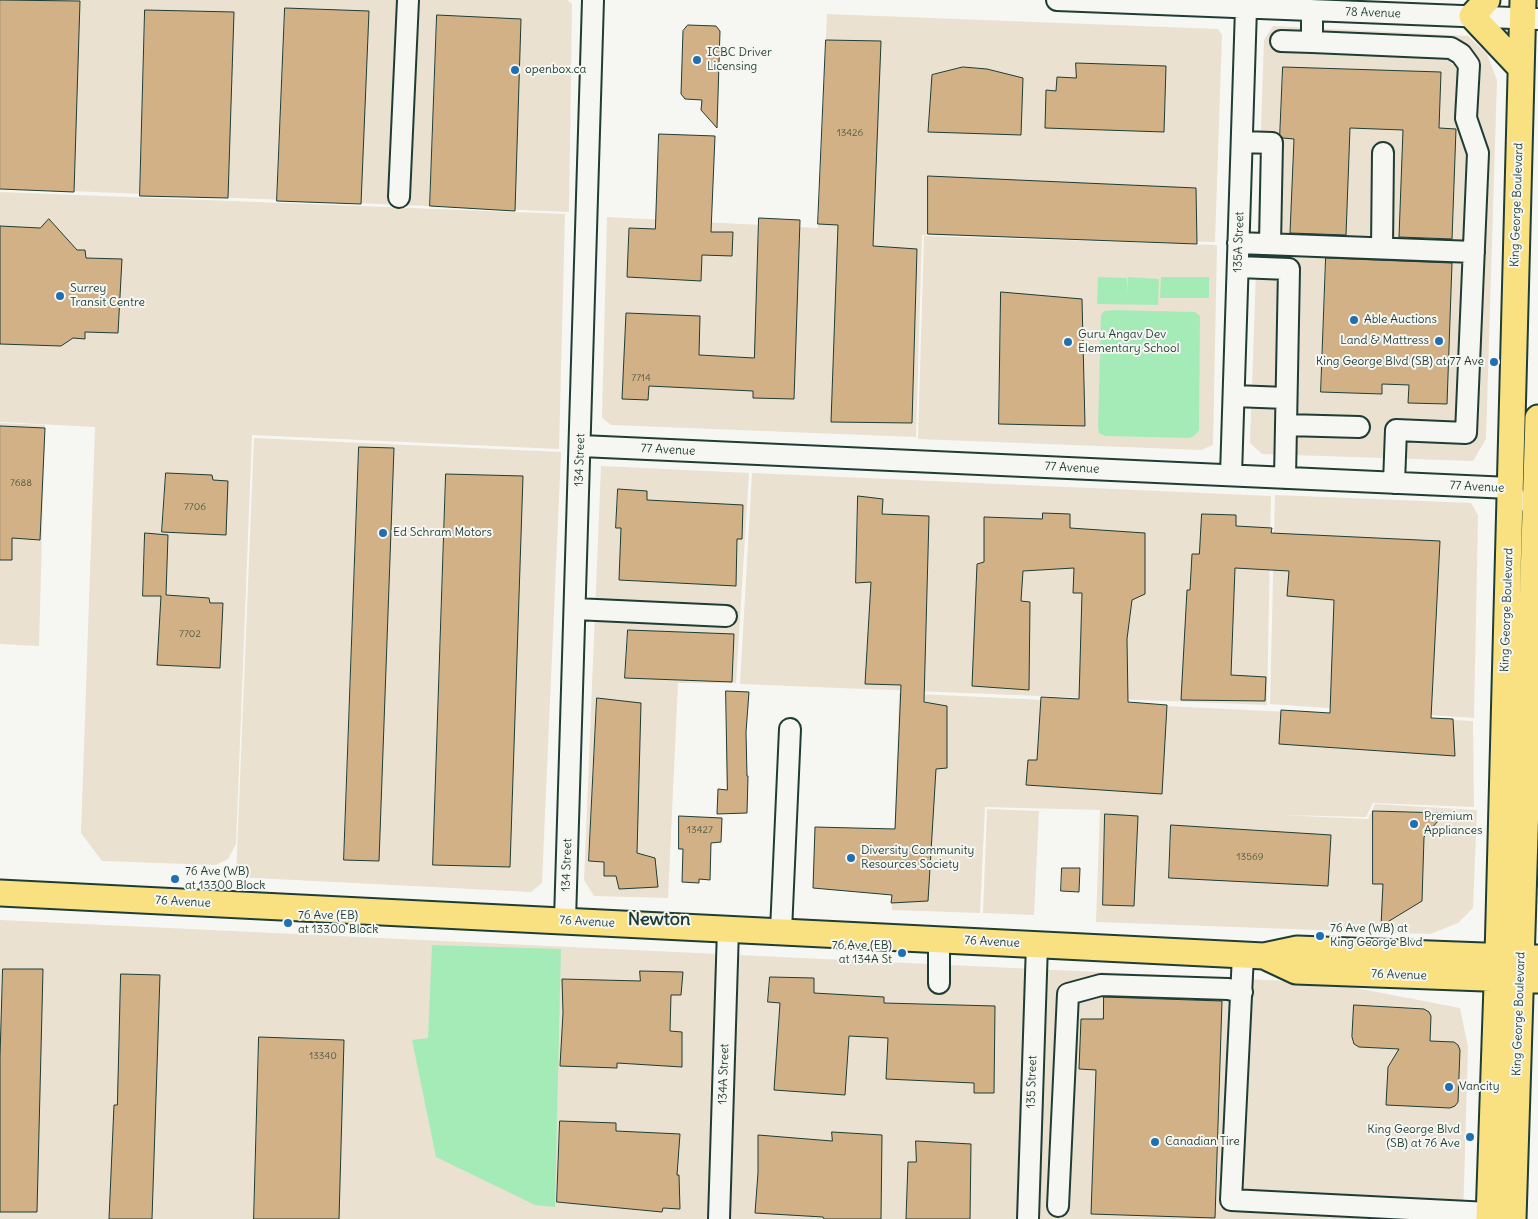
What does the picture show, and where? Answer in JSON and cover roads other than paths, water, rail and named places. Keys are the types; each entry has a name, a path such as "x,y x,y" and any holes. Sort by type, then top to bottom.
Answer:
{"main road":[{"path":"1471,11 1521,68"},
{"name":"King George Boulevard","path":"1513,1219 1519,1041 1519,968 1510,488 1521,68 1528,12"},
{"name":"King George Boulevard","path":"1489,1216 1519,968 1538,418"},
{"name":"76 Avenue","path":"0,893 1254,955 1296,971 1519,968"},
{"path":"1519,1041 1538,1024"}],"street":[{"path":"399,197 408,0"},
{"name":"134 Street","path":"565,920 581,446 593,0"},
{"name":"78 Avenue","path":"1057,0 1312,11 1528,12"},
{"name":"135A Street","path":"1231,475 1246,8"},
{"path":"1312,11 1312,42"},
{"path":"1451,48 1471,11"},
{"path":"1281,41 1451,48 1461,54 1469,65 1466,118 1478,153 1466,433 1396,430 1394,483"},
{"path":"1242,142 1272,143 1270,244"},
{"path":"1382,248 1383,153"},
{"path":"1238,243 1474,252"},
{"path":"1238,267 1290,269 1285,478"},
{"path":"1234,396 1286,398"},
{"path":"1286,425 1359,427"},
{"name":"77 Avenue","path":"581,446 1510,488 1534,536"},
{"path":"575,609 726,616"},
{"path":"781,931 790,729"},
{"name":"134A Street","path":"719,1219 728,929"},
{"path":"939,939 939,983"},
{"name":"135 Street","path":"1028,1219 1037,944"},
{"path":"1254,955 1242,992 1231,1200 1489,1216"},
{"path":"1029,1186 1059,1197 1068,994 1101,984 1228,989 1242,992"}],"place":[{"name":"ICBC Driver Licensing","path":"697,60"},
{"name":"openbox.ca","path":"515,70"},
{"name":"Surrey Transit Centre","path":"60,296"},
{"name":"Able Auctions","path":"1354,320"},
{"name":"Land & Mattress","path":"1439,341"},
{"name":"Guru Angav Dev Elementary School","path":"1068,342"},
{"name":"King George Blvd (SB) at 77 Ave","path":"1494,362"},
{"name":"Ed Schram Motors","path":"383,533"},
{"name":"Premium Appliances","path":"1414,824"},
{"name":"Diversity Community Resources Society","path":"851,858"},
{"name":"76 Ave (WB) at 13300 Block","path":"175,879"},
{"name":"76 Ave (EB) at 13300 Block","path":"288,923"},
{"name":"76 Ave (WB) at King George Blvd","path":"1320,936"},
{"name":"76 Ave (EB) at 134A St","path":"902,953"},
{"name":"Vancity","path":"1449,1087"},
{"name":"King George Blvd (SB) at 76 Ave","path":"1470,1137"},
{"name":"Canadian Tire","path":"1155,1142"}],"district":[{"name":"Newton","path":"659,920"}]}
